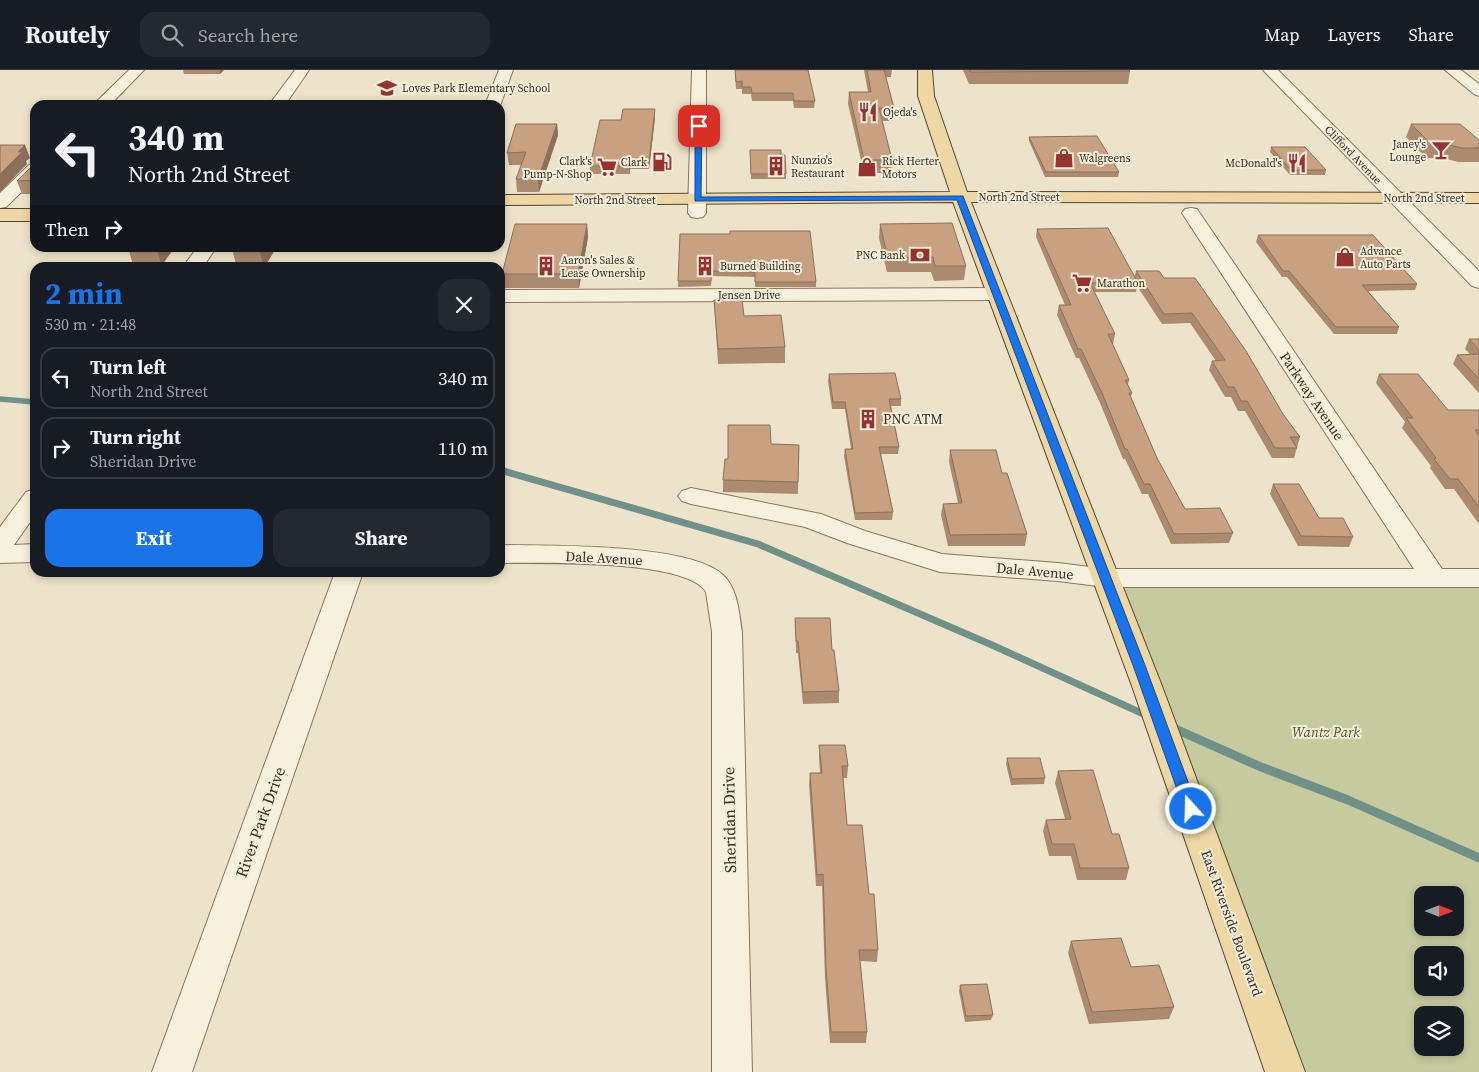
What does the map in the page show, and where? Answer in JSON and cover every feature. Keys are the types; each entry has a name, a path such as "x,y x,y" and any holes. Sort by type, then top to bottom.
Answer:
{"main road":[{"name":"East Riverside Boulevard","path":"925,70 926,96 963,206 1147,686 1285,1072"},
{"name":"North 2nd Street","path":"505,200 697,206 963,206 1249,198 1479,198"},
{"path":"1249,198 1260,213"},
{"path":"0,206 30,203"},
{"path":"0,206 30,214"},
{"name":"North 2nd Street","path":"505,214 697,206"},
{"name":"North 2nd Street","path":"963,206 1191,214 1479,212"}],"street":[{"path":"106,100 137,70"},
{"path":"281,100 302,70"},
{"path":"496,100 506,70"},
{"path":"697,206 699,70"},
{"name":"Clifford Avenue","path":"1270,70 1479,282"},
{"path":"1452,70 1479,91"},
{"path":"0,206 30,174"},
{"name":"Parkway Avenue","path":"1191,214 1434,578"},
{"name":"Jensen Drive","path":"505,296 997,294"},
{"name":"Dale Avenue","path":"691,496 812,520 856,537 940,563 1058,572 1106,578 1479,578"},
{"path":"0,546 30,504"},
{"path":"0,554 30,553"},
{"name":"Dale Avenue","path":"505,554 664,562 694,569 705,574"},
{"name":"Sheridan Drive","path":"705,574 715,583 720,593 727,632 732,1072"},
{"name":"River Park Drive","path":"172,1072 347,577"}],"green space":[{"name":"Wantz Park","path":"1106,578 1479,579 1479,1072 1285,1072"}],"building":[{"path":"735,70 808,70 815,101 794,101 793,93 752,93 751,87 742,87 742,81 736,82"},
{"path":"867,70 884,70 894,108 879,108 892,160 864,160 849,92 871,92"},
{"path":"970,70 1129,70 1130,71 970,72"},
{"path":"623,109 655,109 649,161 630,161 629,166 590,166 600,120 621,120"},
{"path":"516,124 557,124 538,179 516,179 526,152 507,153"},
{"path":"1411,124 1460,124 1479,140 1479,148 1431,144"},
{"name":"Walgreens","path":"1097,136 1119,172 1046,172 1029,137"},
{"path":"0,145 25,145 18,152 22,152 0,174"},
{"name":"McDonald's","path":"1271,147 1305,147 1326,170 1291,170"},
{"name":"Nunzio's Restaurant","path":"750,150 781,150 781,155 785,155 786,174 751,174"},
{"path":"30,168 30,180 17,181"},
{"path":"952,223 966,266 935,266 933,257 888,258 880,224"},
{"name":"Aaron's Sales & Lease Ownership","path":"515,224 587,224 578,274 505,274 505,262"},
{"path":"1108,228 1138,283 1090,283 1115,334 1108,334 1129,380 1125,380 1132,393 1129,393 1157,458 1185,509 1220,508 1233,533 1174,534 1150,484 1144,484 1127,449 1125,449 1102,393 1081,349 1078,349 1059,305 1071,305 1037,229"},
{"path":"730,231 810,231 816,282 755,282 755,272 711,271 711,281 678,281 680,234 730,234"},
{"path":"1258,235 1373,235 1417,284 1362,285 1399,327 1336,327 1289,271 1283,271"},
{"path":"1136,271 1159,271 1164,278 1195,278 1246,351 1283,414 1300,437 1290,437 1297,448 1275,448 1247,401 1241,401 1234,387 1228,387 1212,361 1225,360 1192,313 1164,314"},
{"path":"742,299 744,316 781,315 785,347 718,349 714,300"},
{"path":"1469,339 1479,339 1479,350"},
{"path":"1479,354 1479,379 1457,355"},
{"path":"895,373 901,399 889,399 899,447 879,447 893,512 855,513 845,449 853,449 845,402 833,402 829,374"},
{"path":"1379,374 1418,374 1448,410 1479,410 1479,430 1475,430 1479,435 1479,507 1458,479 1450,479 1434,459 1436,458 1406,418 1413,418"},
{"path":"728,425 770,425 771,444 799,445 798,482 723,480 725,459 728,459"},
{"path":"950,450 996,450 1002,473 1007,473 1027,534 950,535 943,504 962,503"},
{"path":"1273,484 1299,484 1319,518 1343,518 1353,537 1301,536"},
{"path":"795,618 830,618 832,650 834,650 839,691 803,692"},
{"path":"819,745 845,745 848,766 842,766 847,825 862,825 869,894 874,894 878,950 859,950 867,1032 831,1032 826,968 823,874 817,875 810,773 822,773"},
{"path":"1007,758 1040,758 1045,778 1012,779"},
{"path":"1093,770 1112,834 1119,834 1129,868 1080,868 1074,844 1052,844 1046,820 1071,819 1058,771"},
{"path":"1121,938 1131,967 1159,965 1174,1007 1092,1012 1071,941"},
{"path":"987,984 993,1015 966,1016 960,985"}],"waterway":[{"path":"0,399 30,402"},
{"path":"505,471 758,544 992,645 1150,717"},
{"path":"1171,727 1261,767 1348,800 1479,858"}],"place":[{"name":"Loves Park Elementary School","path":"387,88"},
{"name":"Ojeda's","path":"868,112"},
{"name":"Janey's Lounge","path":"1441,150"},
{"name":"Walgreens","path":"1064,158"},
{"name":"Clark","path":"662,162"},
{"name":"McDonald's","path":"1297,163"},
{"name":"Nunzio's Restaurant","path":"776,166"},
{"name":"Clark's Pump-N-Shop","path":"607,167"},
{"name":"Rick Herter Motors","path":"867,167"},
{"name":"PNC Bank","path":"920,255"},
{"name":"Advance Auto Parts","path":"1345,257"},
{"name":"Aaron's Sales & Lease Ownership","path":"546,266"},
{"name":"Burned Building","path":"705,266"},
{"name":"Marathon","path":"1082,283"},
{"name":"PNC ATM","path":"868,419"}],"route":[{"path":"699,126 697,199 960,197 1140,668 1191,809"}]}
